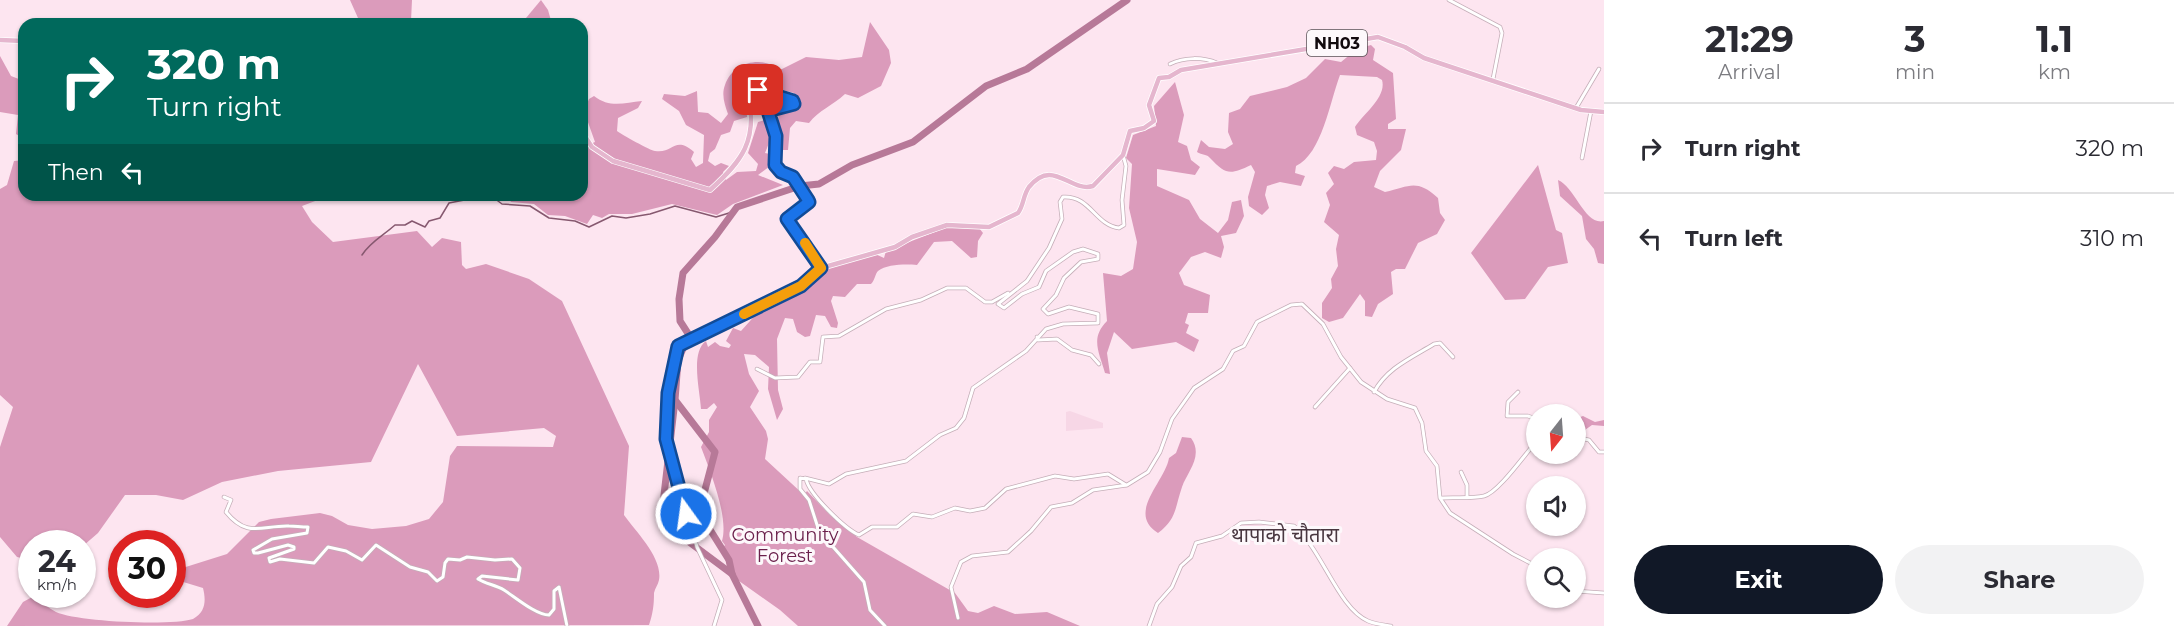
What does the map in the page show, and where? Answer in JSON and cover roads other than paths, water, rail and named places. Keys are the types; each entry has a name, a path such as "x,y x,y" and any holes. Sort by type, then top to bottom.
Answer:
{"main road":[{"name":"NH03","path":"821,268 891,248 912,237 947,225 992,226 1018,213 1028,189 1042,177 1052,175 1089,188 1101,180 1123,155 1130,131 1144,128 1154,121 1149,105 1159,78 1169,77 1181,70 1195,70 1217,63 1272,56 1351,39 1378,37 1405,47 1424,58 1576,108 1604,112"},
{"path":"0,40 18,42"},
{"path":"588,141 592,147 614,161 710,190 734,166 751,138 749,95 758,90 793,101 794,104 771,110 769,114 776,136 775,165 781,172 795,180 809,202 787,219 821,268"}],"street":[{"path":"1449,0 1500,27 1502,33 1493,79"},
{"path":"1170,64 1184,59 1208,58 1217,63"},
{"path":"1576,108 1599,69"},
{"path":"1582,158 1591,111"},
{"path":"885,626 870,610 864,582 819,531 809,500 800,487 800,480 805,478 829,484 846,474 910,459 940,435 956,428 964,418 973,388 1026,351 1046,328 1056,325 1099,322 1098,314 1072,307 1048,314 1043,309 1056,295 1064,278 1081,262 1097,260 1099,255 1083,249 1073,252 1049,268 1038,287 1022,294 1004,308 1000,308 1000,300 1027,281 1052,242 1062,219 1061,197 1069,197 1089,205 1100,220 1112,226 1119,228 1124,225 1122,200 1126,172 1123,155"},
{"path":"714,626 722,600 697,547 666,439 668,393 675,354 678,346 801,286 821,268"},
{"path":"757,369 775,378 798,376 810,362 820,362 824,337 839,336 885,309 921,300 939,290 962,286 969,289 981,301 989,303 1014,290"},
{"path":"958,618 951,587 955,573 963,560 972,556 1008,552 1051,507 1072,503 1093,489 1127,485 1148,472 1160,452 1172,419 1194,388 1222,369 1233,351 1244,346 1257,322 1291,305 1302,304 1323,324 1361,382 1374,392 1415,408 1422,423 1426,451 1437,466 1440,498 1450,513 1526,561"},
{"path":"1037,337 1038,340 1057,339 1072,350 1091,356 1099,364"},
{"path":"1374,392 1380,381 1398,365 1434,344 1440,343 1453,357"},
{"path":"1315,407 1350,368"},
{"path":"1518,392 1508,402 1507,416 1526,417"},
{"path":"1586,439 1599,452 1604,452"},
{"path":"1440,498 1483,496 1500,487 1507,474 1526,452"},
{"path":"1461,472 1467,485 1467,496"},
{"path":"805,478 808,488 834,516 859,535 872,527 897,527 913,514 932,517 956,508 970,511 985,508 1006,489 1053,477 1074,479 1108,474 1127,485"},
{"path":"224,497 231,500 226,512 246,527 261,530 289,526 308,527 307,533 272,539 253,550 254,553 258,553 288,544 294,547 294,549 269,558 270,562 280,559 314,563 328,547 346,551 362,560 376,545 410,567 428,572 437,581 443,577 445,563 448,559 460,560 467,556 495,560 512,559 520,568 518,580 482,576 478,579 506,591 518,602 530,605 544,615 549,615 554,609 554,591 557,586 559,587 567,616 567,626"},
{"path":"1149,626 1157,604 1172,587 1181,566 1191,557 1196,543 1222,536 1241,523 1258,522 1294,526 1332,577 1341,596 1356,613 1368,621 1391,626"},
{"path":"1586,592 1604,593"}],"waterway":[{"path":"758,626 732,574 729,560 704,520 702,501 715,452 675,400 678,360 689,335 680,321 679,299 683,273 715,237 737,207 800,186 819,184 852,165 913,142 986,86 1027,69 1127,0"},
{"path":"362,255 373,242 395,225 405,225 412,221 425,227 429,221 440,218 449,203 459,201"},
{"path":"498,201 502,204 530,206 549,218 575,221 589,227 612,216 626,218 650,214 675,206 716,217 729,213 737,207"},
{"path":"675,400 661,521 732,574"}],"district":[{"name":"थापाको चौतारा","path":"1285,535"}],"park label":[{"name":"Community Forest","path":"785,545"}]}
